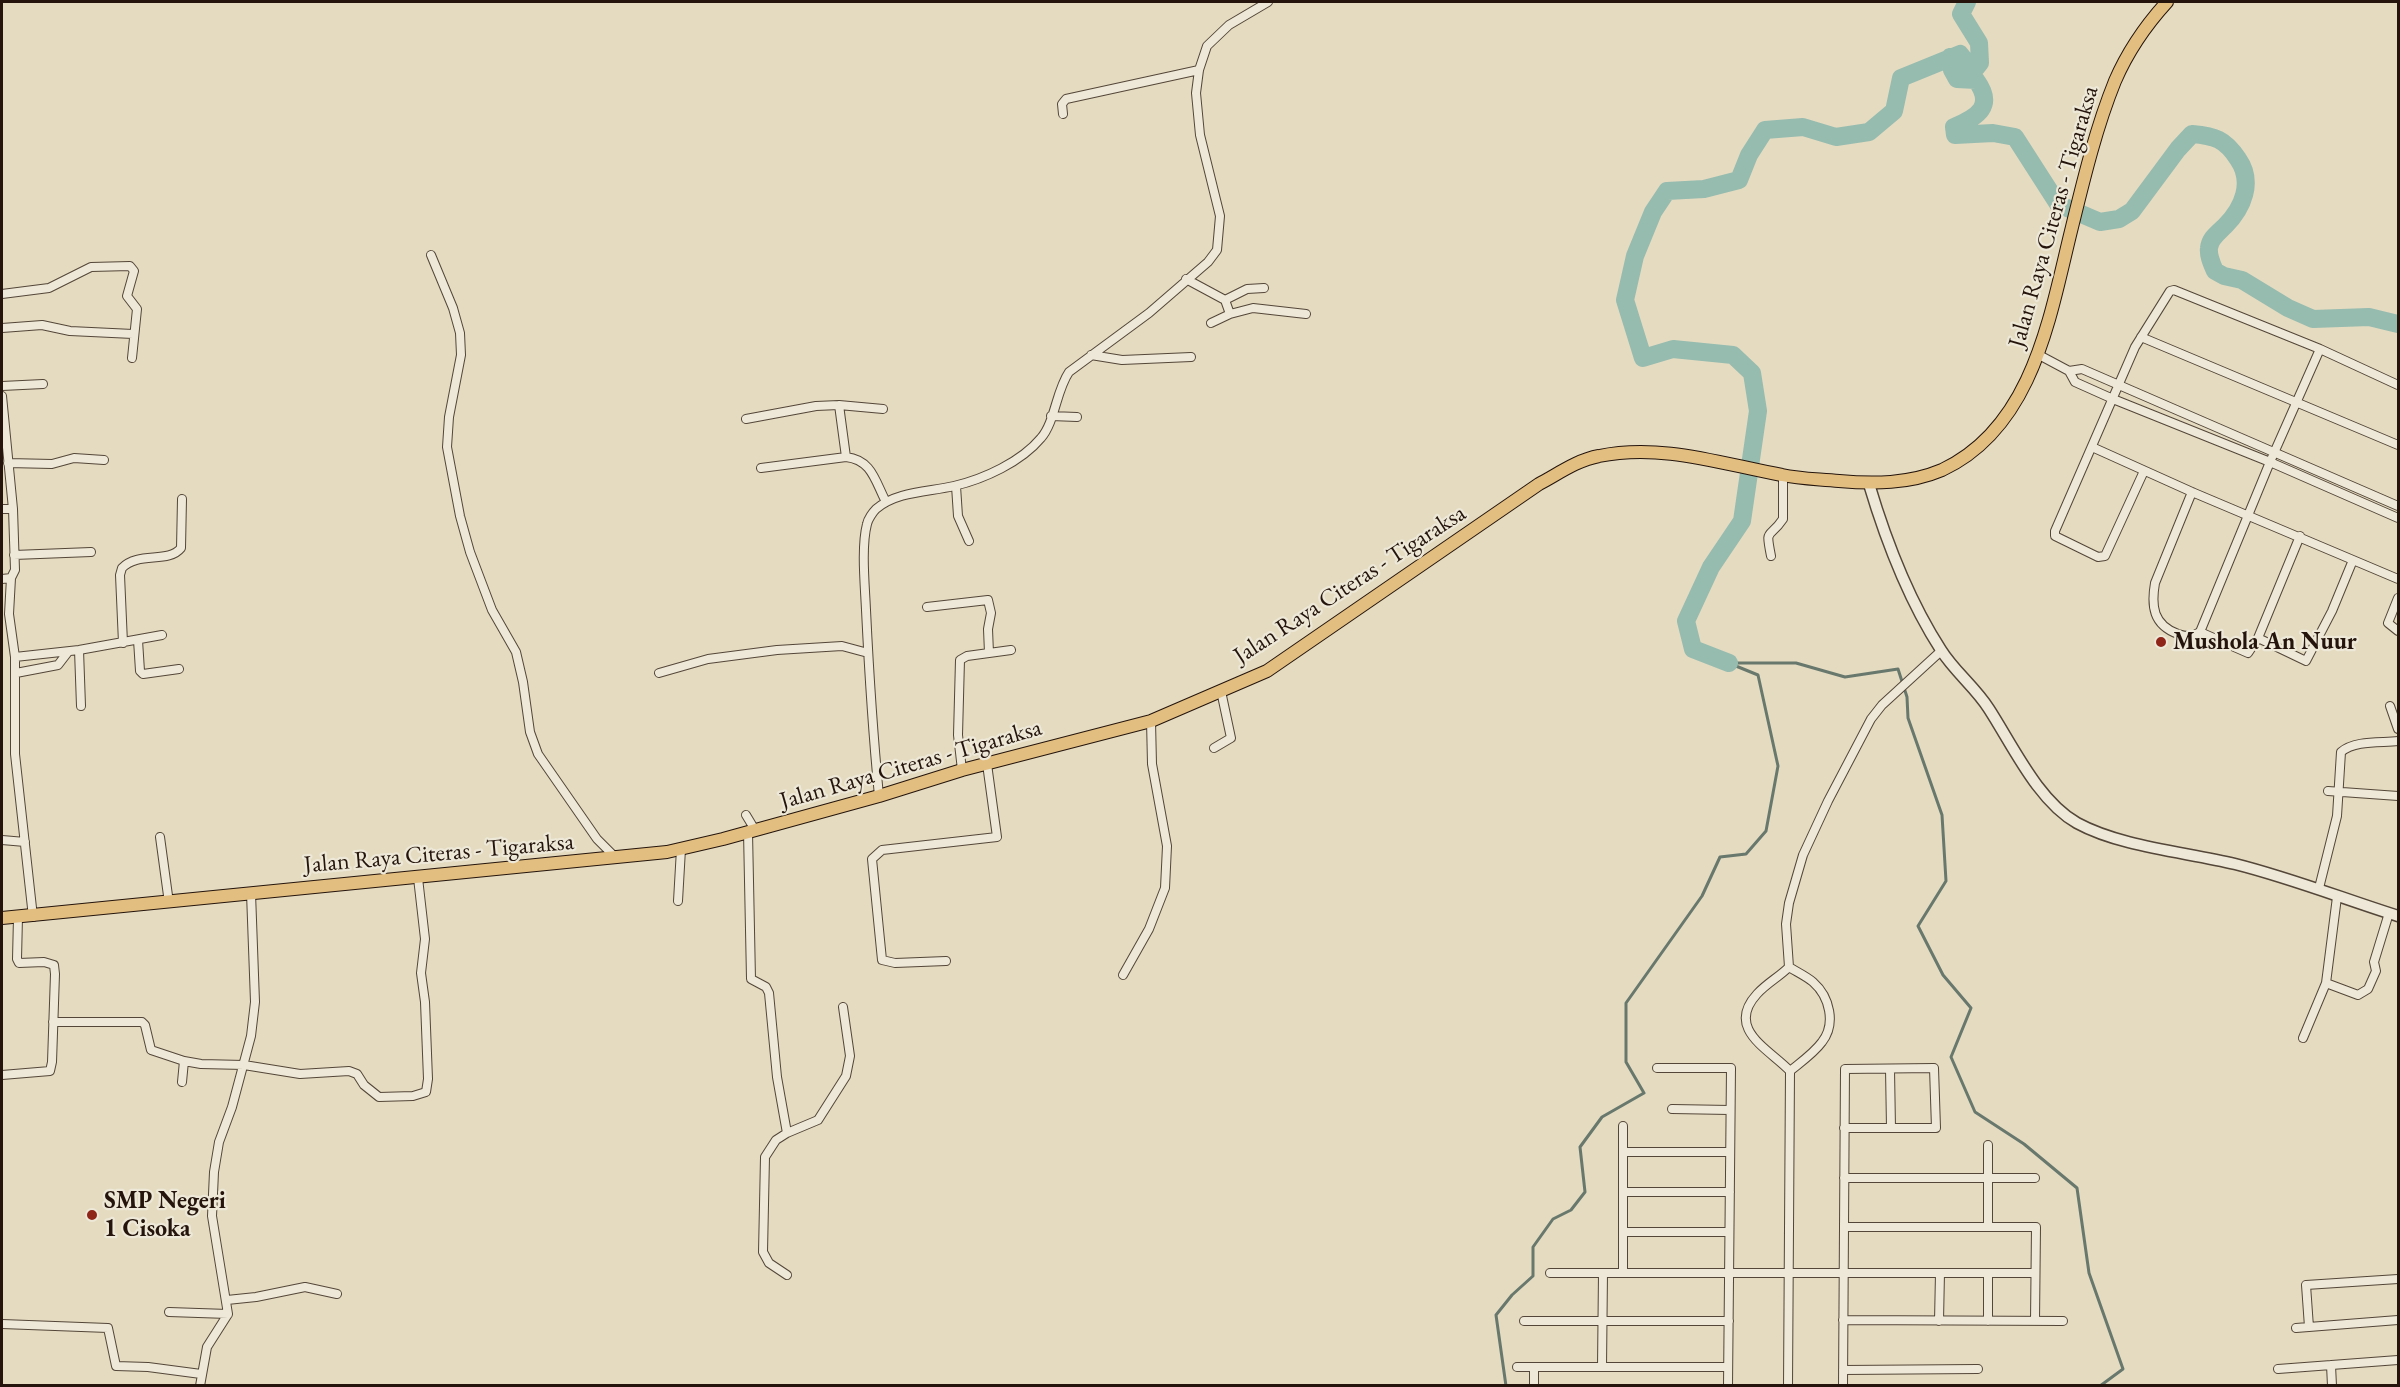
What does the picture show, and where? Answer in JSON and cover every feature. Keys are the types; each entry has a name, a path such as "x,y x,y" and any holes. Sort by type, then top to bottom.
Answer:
{"main road":[{"name":"Jalan Raya Citeras - Tigaraksa","path":"2,918 616,858 681,849 879,796 962,770 1151,721 1267,670 1539,484 1596,456 1654,452 1694,456 1778,474 1869,484 1893,482 1935,472 1970,453 2001,423 2039,355 2101,121 2116,80 2136,42 2167,2"}],"street":[{"path":"879,796 864,584 867,523 874,510 886,502 910,494 956,486 996,471 1020,456 1047,430 1062,382 1069,372 1149,313 1186,279 1209,262 1216,250 1220,232 1220,216 1200,135 1196,93 1199,70 1208,46 1229,25 1268,2"},
{"path":"1063,114 1062,104 1066,99 1199,70"},
{"path":"431,255 453,308 459,333 461,355 449,417 447,447 460,516 470,552 492,610 516,652 530,732 538,754 597,839 616,858"},
{"path":"2,294 49,288 91,267 130,266 134,271 127,296 137,309 132,358"},
{"path":"1186,279 1224,300 1230,314"},
{"path":"1224,300 1247,289 1264,288"},
{"path":"2144,471 2105,556 2098,557 2056,538 2054,533 2141,337 2168,293 2175,290 2320,349 2398,385"},
{"path":"1211,323 1230,314 1253,308 1306,314"},
{"path":"2,328 42,325 70,331 133,334"},
{"path":"2141,337 2398,445"},
{"path":"2200,632 2271,457 2320,349"},
{"path":"1091,355 1122,360 1191,357"},
{"path":"2039,355 2069,371 2075,382 2113,399 2398,506"},
{"path":"2069,371 2082,369 2118,385 2398,518"},
{"path":"2,386 43,384"},
{"path":"2,396 15,570 12,578 9,614 16,673 15,754 33,916"},
{"path":"839,405 846,457"},
{"path":"746,419 805,407 839,405 883,409"},
{"path":"1051,416 1077,417"},
{"path":"2092,447 2398,579"},
{"path":"761,468 846,457 855,458 868,465 886,502"},
{"path":"8,463 52,464 74,458 104,460"},
{"path":"1771,556 1768,535 1783,519 1778,474"},
{"path":"1869,484 1884,535 1941,651 1986,705 2040,789 2056,807 2074,821 2106,834 2180,854 2232,863 2319,888 2337,897 2394,914 2374,962 2376,971 2368,989 2358,995 2326,983"},
{"path":"956,486 958,516 969,542"},
{"path":"2192,492 2155,583 2154,598 2157,619 2162,626 2187,637 2200,632 2248,653 2258,638 2300,536"},
{"path":"123,643 122,568 134,559 174,555 181,548 182,499"},
{"path":"2,509 12,508"},
{"path":"14,555 91,552"},
{"path":"2258,638 2306,661 2332,611 2353,560"},
{"path":"2,579 12,578"},
{"path":"2398,598 2388,622 2398,631"},
{"path":"927,607 988,600 991,613 988,629 989,653"},
{"path":"15,657 79,650 162,635"},
{"path":"138,640 140,671 143,674 179,669"},
{"path":"659,673 708,659 777,650 842,646 868,653"},
{"path":"79,650 81,706"},
{"path":"962,770 958,735 960,660 967,656 1011,650"},
{"path":"16,673 58,665 68,651"},
{"path":"1789,967 1786,924 1789,903 1803,855 1871,719 1882,705 1941,651"},
{"path":"1214,747 1231,738 1221,691"},
{"path":"2390,706 2398,729"},
{"path":"1123,975 1149,930 1165,888 1167,846 1152,764 1151,721"},
{"path":"2319,888 2337,816 2340,758 2343,750 2355,745 2398,741"},
{"path":"946,961 895,963 882,960 872,859 882,850 997,837 987,764"},
{"path":"2328,791 2398,796"},
{"path":"746,815 751,831 751,979 765,985 770,993 777,1077 787,1133"},
{"path":"160,837 169,903"},
{"path":"2,840 25,842"},
{"path":"678,901 681,849"},
{"path":"53,1022 142,1022 145,1025 151,1050 184,1061 201,1065 244,1065 300,1074 349,1071 357,1074 364,1085 379,1097 413,1096 426,1092 428,1079 425,1002 421,973 425,939 418,878"},
{"path":"200,1386 207,1347 228,1314 212,1216 213,1172 219,1142 252,1036 255,1002 251,893"},
{"path":"2303,1038 2326,983 2337,897"},
{"path":"2,1075 50,1071 54,965 44,962 19,963 16,952 18,917"},
{"path":"1789,967 1765,986 1750,1002 1746,1022 1760,1047 1790,1071"},
{"path":"1788,1386 1790,1071 1822,1042 1830,1026 1829,1008 1825,996 1814,982 1789,967"},
{"path":"787,1275 769,1263 763,1252 765,1157 772,1144 787,1133 818,1120 846,1077 850,1056 843,1007"},
{"path":"182,1082 184,1061"},
{"path":"1658,1068 1731,1068 1728,1386"},
{"path":"1843,1386 1844,1128 1845,1069 1934,1068 1936,1128 1844,1128"},
{"path":"1890,1069 1891,1128"},
{"path":"1672,1109 1730,1110"},
{"path":"1623,1126 1623,1273"},
{"path":"1988,1145 1988,1227"},
{"path":"1623,1152 1730,1152"},
{"path":"1844,1178 2035,1178"},
{"path":"1623,1192 1730,1192"},
{"path":"1844,1227 2036,1227 2035,1321"},
{"path":"1623,1232 1729,1232"},
{"path":"1550,1273 2035,1273"},
{"path":"1602,1367 1603,1273"},
{"path":"1939,1321 1941,1273"},
{"path":"1988,1273 1988,1321"},
{"path":"2309,1327 2306,1285 2398,1279"},
{"path":"227,1300 256,1297 300,1287 311,1287 337,1294"},
{"path":"169,1312 228,1314"},
{"path":"1844,1320 2063,1321"},
{"path":"2296,1328 2398,1320"},
{"path":"1524,1321 1729,1321"},
{"path":"2,1324 108,1328 113,1363 116,1366 148,1367 201,1374"},
{"path":"2278,1369 2398,1360"},
{"path":"2331,1365 2332,1386"},
{"path":"1517,1368 1728,1367"},
{"path":"1534,1368 1534,1386"},
{"path":"1843,1370 1978,1370"}],"waterway":[{"path":"1729,663 1693,649 1686,621 1711,567 1742,521 1758,411 1752,373 1733,355 1673,349 1643,358 1625,300 1635,256 1653,212 1667,191 1704,189 1739,180 1749,155 1765,130 1803,127 1836,137 1869,132 1894,111 1901,78 1960,54 1968,64 1976,68 1980,63 1979,43 1961,14 1967,2"},
{"path":"1950,57 1952,70 1957,79 1976,80 1984,97 1984,104 1977,115 1954,127 1955,135 1993,133 2015,137 2058,204 2100,222 2119,219 2132,211 2178,149 2192,134 2219,140 2229,147 2238,159 2243,168 2246,186 2237,211 2211,241 2209,251 2215,271 2224,276 2242,280 2288,308 2313,319 2369,317 2398,324"},
{"path":"1729,663 1796,663 1845,677 1898,669 1907,697 1908,718 1942,815 1946,881 1918,926 1943,975 1971,1008 1951,1057 1975,1112 2024,1144 2077,1188 2089,1273 2123,1369 2100,1386"},
{"path":"1506,1386 1496,1315 1512,1295 1533,1276 1533,1247 1553,1219 1571,1210 1585,1192 1580,1147 1602,1117 1644,1093 1626,1062 1626,1003 1702,896 1720,857 1746,854 1766,831 1778,766 1758,675 1731,664"}],"place":[{"name":"Mushola An Nuur","path":"2161,642"},
{"name":"SMP Negeri 1 Cisoka","path":"92,1215"}]}
